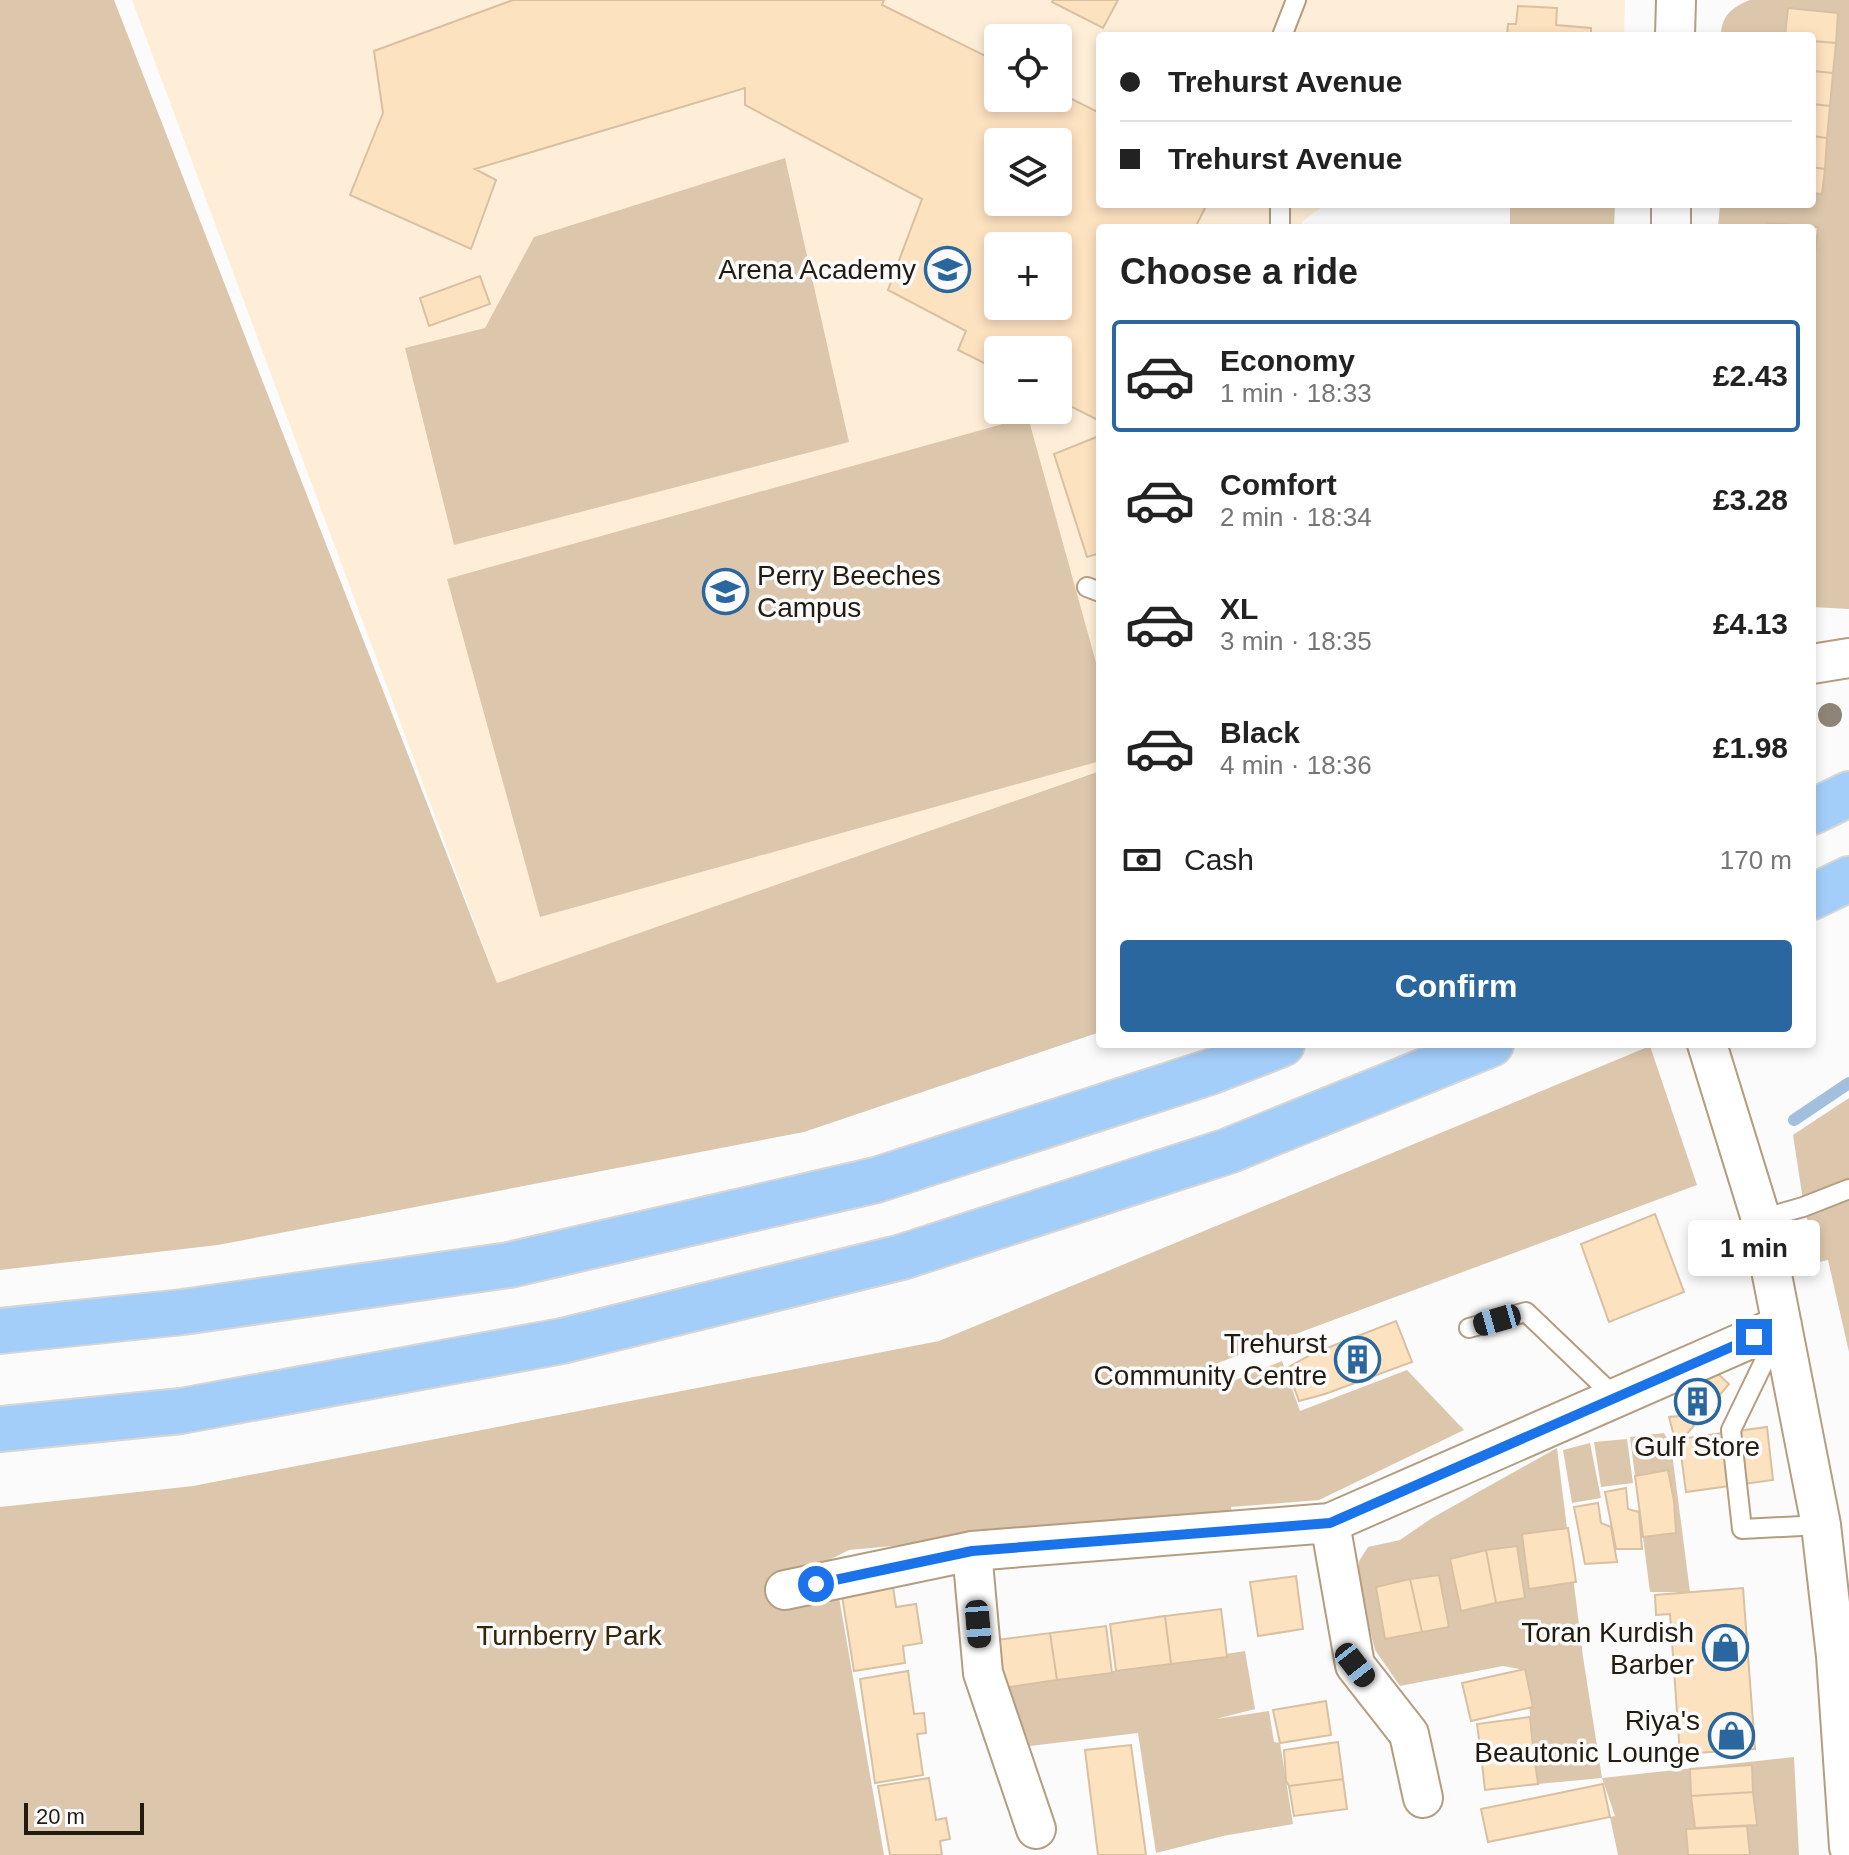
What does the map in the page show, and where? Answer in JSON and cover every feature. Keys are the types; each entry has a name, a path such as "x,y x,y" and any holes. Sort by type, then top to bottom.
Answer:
{"highway":[{"path":"1816,810 1849,794"},
{"path":"1816,895 1849,879"},
{"path":"0,1331 183,1312 509,1265 876,1180 1210,1072 1272,1048"},
{"path":"0,1429 181,1411 562,1341 887,1261 1228,1151 1481,1048"}],"street":[{"path":"1675,32 1676,0"},
{"path":"1816,663 1849,658"},
{"path":"1708,1048 1761,1219 1782,1325 1835,1526 1848,1826"},
{"path":"785,1590 972,1551 1330,1523 1782,1325"},
{"path":"1330,1523 1355,1665 1409,1734 1423,1798"},
{"path":"972,1551 983,1673 1036,1829"}],"lane":[{"path":"1284,32 1296,0"},
{"path":"1761,1219 1849,1189"},
{"path":"1469,1328 1526,1312 1615,1397"},
{"path":"1782,1325 1731,1430 1742,1529 1835,1526"}],"shaded area":[{"name":"Perry Beeches Campus","path":"132,0 1625,0 1624,32 1096,32 1096,208 1320,208 1302,224 1096,224 1096,772 497,983"}],"green space":[{"path":"0,0 114,0 497,983 1096,772 1096,1033 804,1132 218,1245 0,1270"},
{"path":"1750,0 1849,0 1849,609 1816,607 1816,224 1718,224 1720,208 1816,208 1816,32 1722,32 1729,13"},
{"path":"785,158 849,442 454,545 405,348 485,328 534,237"},
{"path":"1510,208 1615,208 1614,224 1510,224"},
{"path":"1003,424 1030,424 1096,663 1096,762 540,917 447,579"},
{"name":"Turnberry Park","path":"1645,1048 1651,1048 1697,1185 1207,1367 1211,1390 1282,1361 1300,1411 1407,1370 1464,1430 1319,1500 1231,1507 1232,1515 849,1550 783,1583 837,1586 884,1855 0,1855 0,1507 193,1486 939,1341"},
{"path":"1849,1098 1849,1352 1828,1260 1819,1262 1804,1207 1793,1135"},
{"path":"1664,1433 1671,1445 1690,1592 1650,1592 1630,1437"},
{"path":"1627,1439 1633,1483 1601,1487 1594,1442"},
{"path":"1590,1443 1601,1498 1572,1503 1563,1450"},
{"path":"1557,1448 1583,1657 1602,1778 1538,1784 1525,1670 1503,1666 1400,1686 1375,1650 1359,1587 1359,1561 1368,1547 1400,1540 1432,1518"},
{"path":"1245,1651 1255,1709 1216,1719 1269,1711 1274,1742 1280,1743 1293,1824 1223,1836 1156,1853 1138,1733 1030,1746 1008,1687"},
{"path":"1794,1757 1799,1855 1618,1855 1610,1817 1615,1816 1602,1778"}],"building":[{"name":"Arena Academy","path":"513,0 884,0 882,5 984,55 984,112 1072,112 1072,99 1096,111 1096,208 1205,208 1197,224 1096,224 1096,419 1072,407 1072,336 984,336 984,363 958,350 966,331 888,290 922,199 745,105 745,88 475,169 496,180 471,249 350,195 383,113 374,51"},
{"path":"1053,0 1118,0 1103,28"},
{"path":"1518,6 1557,8 1556,25 1591,28 1591,32 1507,32 1508,24 1516,24"},
{"path":"1788,8 1838,13 1836,43 1816,41 1816,32 1785,32"},
{"path":"1816,41 1836,43 1833,73 1816,71"},
{"path":"1816,71 1833,73 1830,106 1816,104"},
{"path":"1816,104 1830,106 1827,138 1816,137"},
{"path":"1816,137 1827,138 1825,169 1816,168"},
{"path":"1816,168 1825,169 1822,194 1816,193"},
{"path":"480,276 490,304 429,326 420,298"},
{"name":"Arena Academy","path":"1096,437 1096,554 1087,557 1054,454"},
{"path":"1655,1214 1684,1292 1609,1322 1581,1244"},
{"name":"Trehurst Community Centre","path":"1396,1321 1412,1362 1299,1401 1287,1368 1312,1354"},
{"name":"Gulf Store","path":"1717,1373 1729,1384 1681,1441 1674,1436 1669,1417 1680,1416 1677,1386"},
{"path":"1767,1427 1773,1480 1686,1492 1679,1439"},
{"path":"1668,1470 1676,1533 1643,1537 1635,1476"},
{"path":"1626,1488 1628,1509 1639,1512 1642,1549 1616,1549 1605,1492"},
{"path":"1598,1503 1601,1523 1611,1527 1617,1562 1585,1564 1574,1507"},
{"path":"1568,1528 1576,1582 1529,1589 1522,1534"},
{"path":"1517,1546 1525,1598 1496,1603 1486,1550"},
{"path":"1486,1550 1496,1603 1461,1611 1450,1559"},
{"path":"1439,1575 1449,1627 1422,1632 1410,1579"},
{"path":"1296,1576 1303,1629 1258,1636 1250,1582"},
{"path":"1410,1579 1422,1632 1385,1639 1376,1587"},
{"path":"893,1587 896,1607 916,1604 922,1643 903,1646 905,1663 854,1671 842,1596"},
{"path":"1743,1588 1755,1749 1680,1754 1670,1614 1656,1615 1655,1595"},
{"path":"1221,1609 1227,1657 1171,1664 1165,1616"},
{"path":"1165,1616 1171,1664 1116,1671 1110,1624"},
{"path":"1106,1626 1112,1673 1057,1680 1050,1633"},
{"path":"1050,1633 1057,1680 1002,1688 996,1640"},
{"path":"1525,1669 1533,1707 1471,1721 1462,1683"},
{"path":"908,1671 914,1714 924,1713 926,1733 917,1734 923,1775 875,1783 860,1679"},
{"path":"1326,1701 1331,1735 1280,1743 1273,1710"},
{"path":"1530,1717 1533,1747 1481,1754 1477,1724"},
{"path":"1338,1742 1343,1779 1289,1786 1284,1750"},
{"path":"1131,1745 1146,1855 1098,1855 1085,1750"},
{"path":"1533,1747 1538,1784 1485,1790 1481,1754"},
{"path":"1752,1765 1753,1792 1691,1796 1690,1769"},
{"path":"929,1778 936,1820 946,1818 950,1839 940,1841 942,1855 890,1855 878,1786"},
{"path":"1343,1779 1347,1809 1294,1816 1289,1786"},
{"path":"1603,1784 1610,1817 1488,1842 1481,1809"},
{"path":"1753,1792 1757,1825 1695,1828 1691,1796"},
{"path":"1747,1826 1750,1855 1688,1855 1686,1829"}],"waterway":[{"path":"1794,1120 1849,1083"}],"place":[{"name":"Arena Academy","path":"947,269"},
{"name":"Perry Beeches Campus","path":"726,591"},
{"name":"Trehurst Community Centre","path":"1358,1359"},
{"name":"Gulf Store","path":"1697,1401"},
{"name":"Toran Kurdish Barber","path":"1725,1648"},
{"name":"Riya's Beautonic Lounge","path":"1731,1736"}],"route":[{"path":"816,1584 972,1551 1330,1523 1754,1337"}]}
